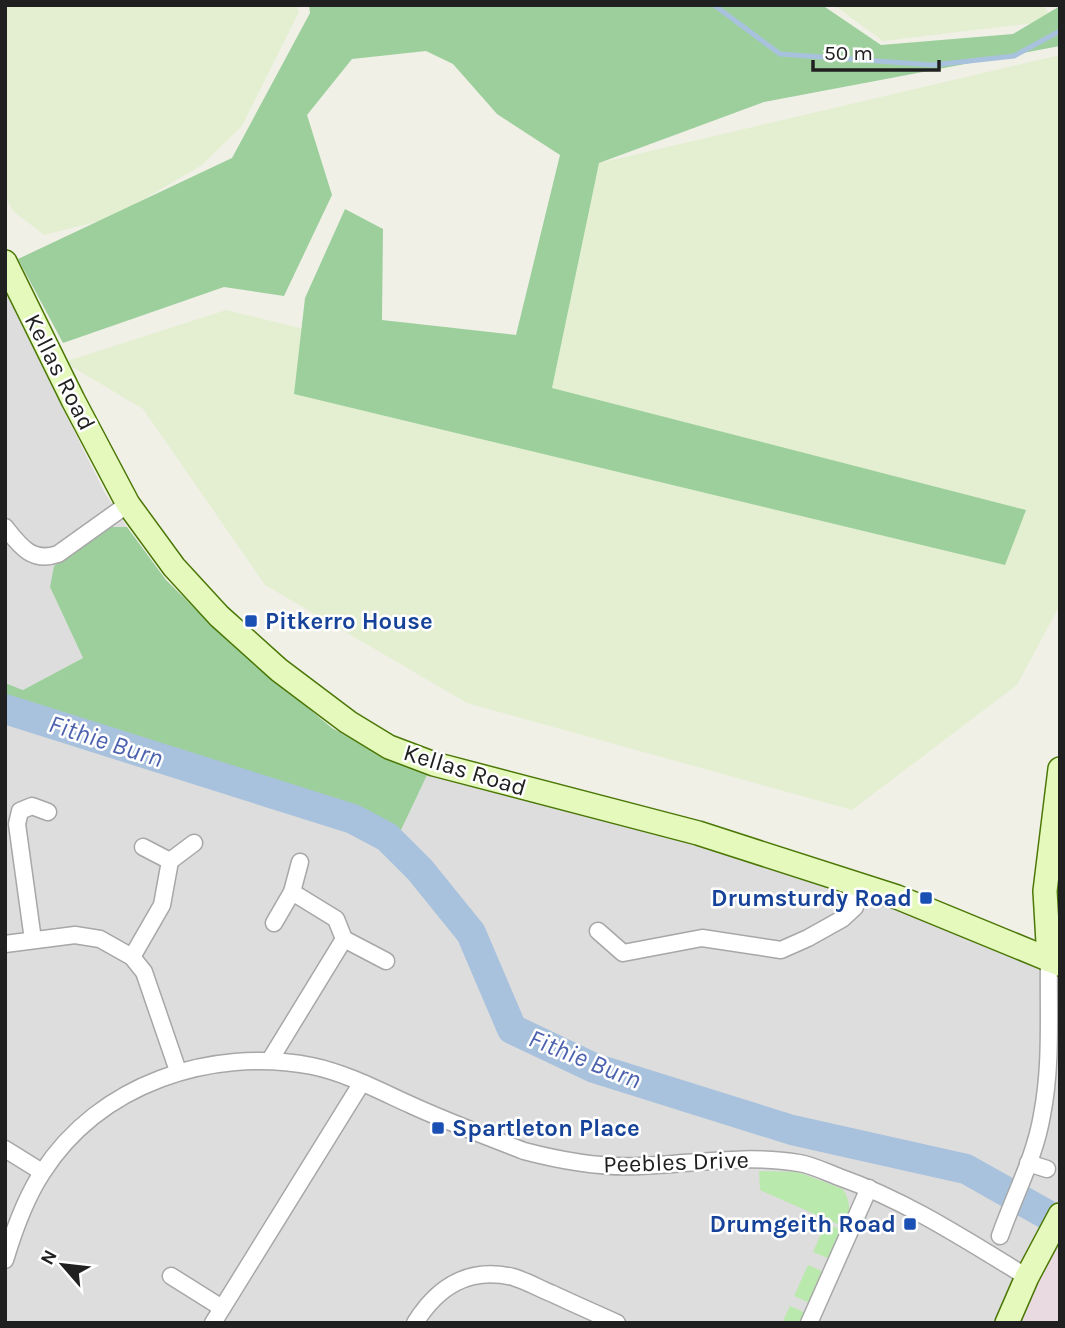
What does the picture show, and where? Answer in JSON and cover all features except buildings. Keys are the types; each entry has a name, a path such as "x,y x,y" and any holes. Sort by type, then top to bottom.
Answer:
{"main road":[{"name":"Kellas Road","path":"5,262 128,504 174,566 219,616 279,670 348,722 389,747 434,764 698,834 860,885 897,897 1054,962"},
{"path":"1054,962 1045,891 1060,769"},
{"path":"1007,1323 1027,1277 1060,1215"}],"street":[{"path":"5,527 27,553 48,558 58,554 128,504"},
{"path":"33,940 17,824 20,811 32,806 48,812"},
{"path":"132,957 162,905 170,861 194,843"},
{"path":"143,846 170,861"},
{"path":"274,923 292,892 300,862"},
{"path":"598,931 623,953 702,938 781,950 842,919 855,907 860,885"},
{"path":"292,892 336,919 344,939 386,961"},
{"path":"5,944 75,935 100,939 132,957 144,972 178,1071"},
{"path":"270,1060 344,939"},
{"path":"1002,1230 1042,1118 1048,1074 1054,962"},
{"name":"Peebles Drive","path":"5,1260 23,1210 43,1172 70,1138 104,1109 141,1087 178,1071 225,1062 270,1060 315,1067 524,1151 559,1160 639,1166 724,1159 801,1163 907,1205 1027,1277"},
{"path":"213,1323 361,1084"},
{"path":"5,1149 43,1172"},
{"path":"1028,1163 1047,1169"},
{"path":"809,1323 869,1188"},
{"path":"415,1323 425,1307 443,1288 468,1277 492,1273 516,1278 617,1323"},
{"path":"171,1276 222,1308"}],"shaded area":[{"path":"5,292 105,493 127,527 111,527 50,587 83,658 23,690 5,683"},
{"path":"5,719 269,800 390,851 428,773 698,833 1060,964 1060,1215 1007,1323 5,1323"},
{"path":"1060,1215 1060,1323 1007,1323"}],"green space":[{"path":"5,5 297,5 299,12 242,126 202,165 112,218 44,235 13,211 5,197"},
{"path":"309,5 822,5 881,45 1013,34 1060,6 1060,46 764,102 599,163 552,388 1026,510 1005,565 294,394 305,298 345,209 383,229 382,320 516,335 560,155 497,114 453,64 426,51 352,59 307,115 332,195 284,296 224,287 63,343 18,259 232,158 310,13"},
{"path":"834,5 1044,5 1052,21 883,41"},
{"path":"1060,55 1060,605 1017,685 852,810 467,703 265,585 143,409 64,362 226,310 540,386 599,163"},
{"path":"111,527 127,527 166,580 232,645 332,728 386,758 428,773 391,851 269,800 5,719 5,683 23,690 83,658 50,587 54,566"},
{"path":"759,1171 798,1172 843,1189 849,1208 844,1227 760,1190"},
{"path":"826,1223 842,1230 830,1259 813,1252"},
{"path":"808,1265 824,1272 810,1303 794,1296"},
{"path":"790,1306 806,1313 801,1323 782,1323"}],"waterway":[{"path":"714,5 780,54 933,65 1014,56 1060,31"},
{"name":"Fithie Burn","path":"5,709 353,819 387,837 420,870 471,933 512,1029 594,1068 792,1130 966,1169 1060,1222"}],"place":[{"name":"Pitkerro House","path":"251,621"},
{"name":"Drumsturdy Road","path":"926,898"},
{"name":"Spartleton Place","path":"438,1128"},
{"name":"Drumgeith Road","path":"910,1224"}]}
